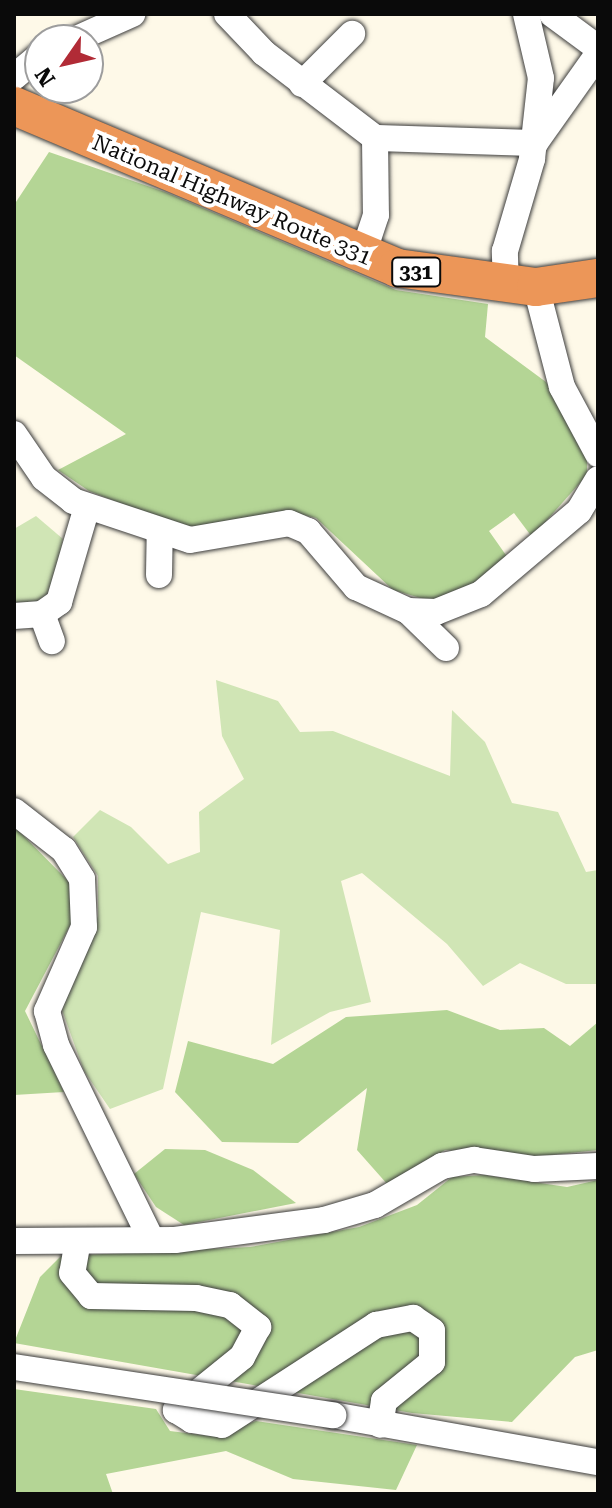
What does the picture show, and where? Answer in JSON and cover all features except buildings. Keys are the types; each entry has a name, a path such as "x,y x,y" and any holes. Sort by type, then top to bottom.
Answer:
{"highway":[{"name":"National Highway Route 331","path":"14,106 362,257 521,286 598,278"}],"street":[{"path":"104,27 132,14"},
{"path":"227,14 302,84 375,138 535,143"},
{"path":"526,14 541,78 535,143 505,251 562,387 598,454"},
{"path":"535,143 598,51 552,14"},
{"path":"302,84 352,34"},
{"path":"362,257 376,215 375,138"},
{"path":"14,434 44,478 87,507 160,536 218,538 289,523 308,531 356,587 408,611 446,648"},
{"path":"408,611 436,612 481,594 579,511 598,479"},
{"path":"14,616 42,614 59,602 87,507"},
{"path":"159,575 160,536"},
{"path":"42,614 52,641"},
{"path":"14,811 64,850 82,879 84,927 47,1011 56,1045 151,1239"},
{"path":"14,1241 77,1246 324,1220 375,1205 442,1166 474,1160 534,1169 598,1166"},
{"path":"77,1246 72,1273 91,1296 196,1298 230,1305 258,1327 242,1357 176,1410 192,1420 222,1425 376,1325 413,1318 432,1331 432,1362 384,1401 380,1425"},
{"path":"14,1367 566,1451 598,1462"}],"green space":[{"path":"49,152 165,192 396,290 488,304 485,337 546,382 587,448 587,475 532,537 514,513 489,531 508,558 476,584 431,601 393,590 316,518 287,511 184,528 89,491 58,470 126,434 14,355 14,205"},
{"path":"36,516 63,539 53,587 41,601 14,603 14,529"},
{"path":"216,680 278,701 300,732 333,731 450,776 452,710 485,742 512,803 558,812 586,872 598,870 598,984 566,984 520,963 483,986 447,944 362,873 341,881 371,1002 330,1012 271,1045 280,930 201,912 163,1089 110,1109 84,1071 62,1010 98,916 98,876 73,837 100,810 131,827 168,864 200,852 199,812 244,779 222,736"},
{"path":"14,826 73,886 74,918 25,1011 64,1092 14,1095"},
{"path":"447,1010 500,1030 544,1028 570,1046 598,1022 598,1150 532,1157 445,1150 388,1185 357,1150 367,1088 298,1143 222,1142 175,1092 188,1041 273,1064 346,1017"},
{"path":"165,1149 205,1150 253,1170 296,1203 184,1225 156,1207 134,1174"},
{"path":"485,1175 567,1187 598,1180 598,1350 575,1357 512,1422 412,1413 14,1343 40,1277 61,1256 250,1247 359,1227 417,1205 452,1177"},
{"path":"14,1389 156,1409 170,1431 210,1436 256,1421 417,1445 396,1490 293,1479 226,1451 106,1474 113,1494 14,1494"}]}
